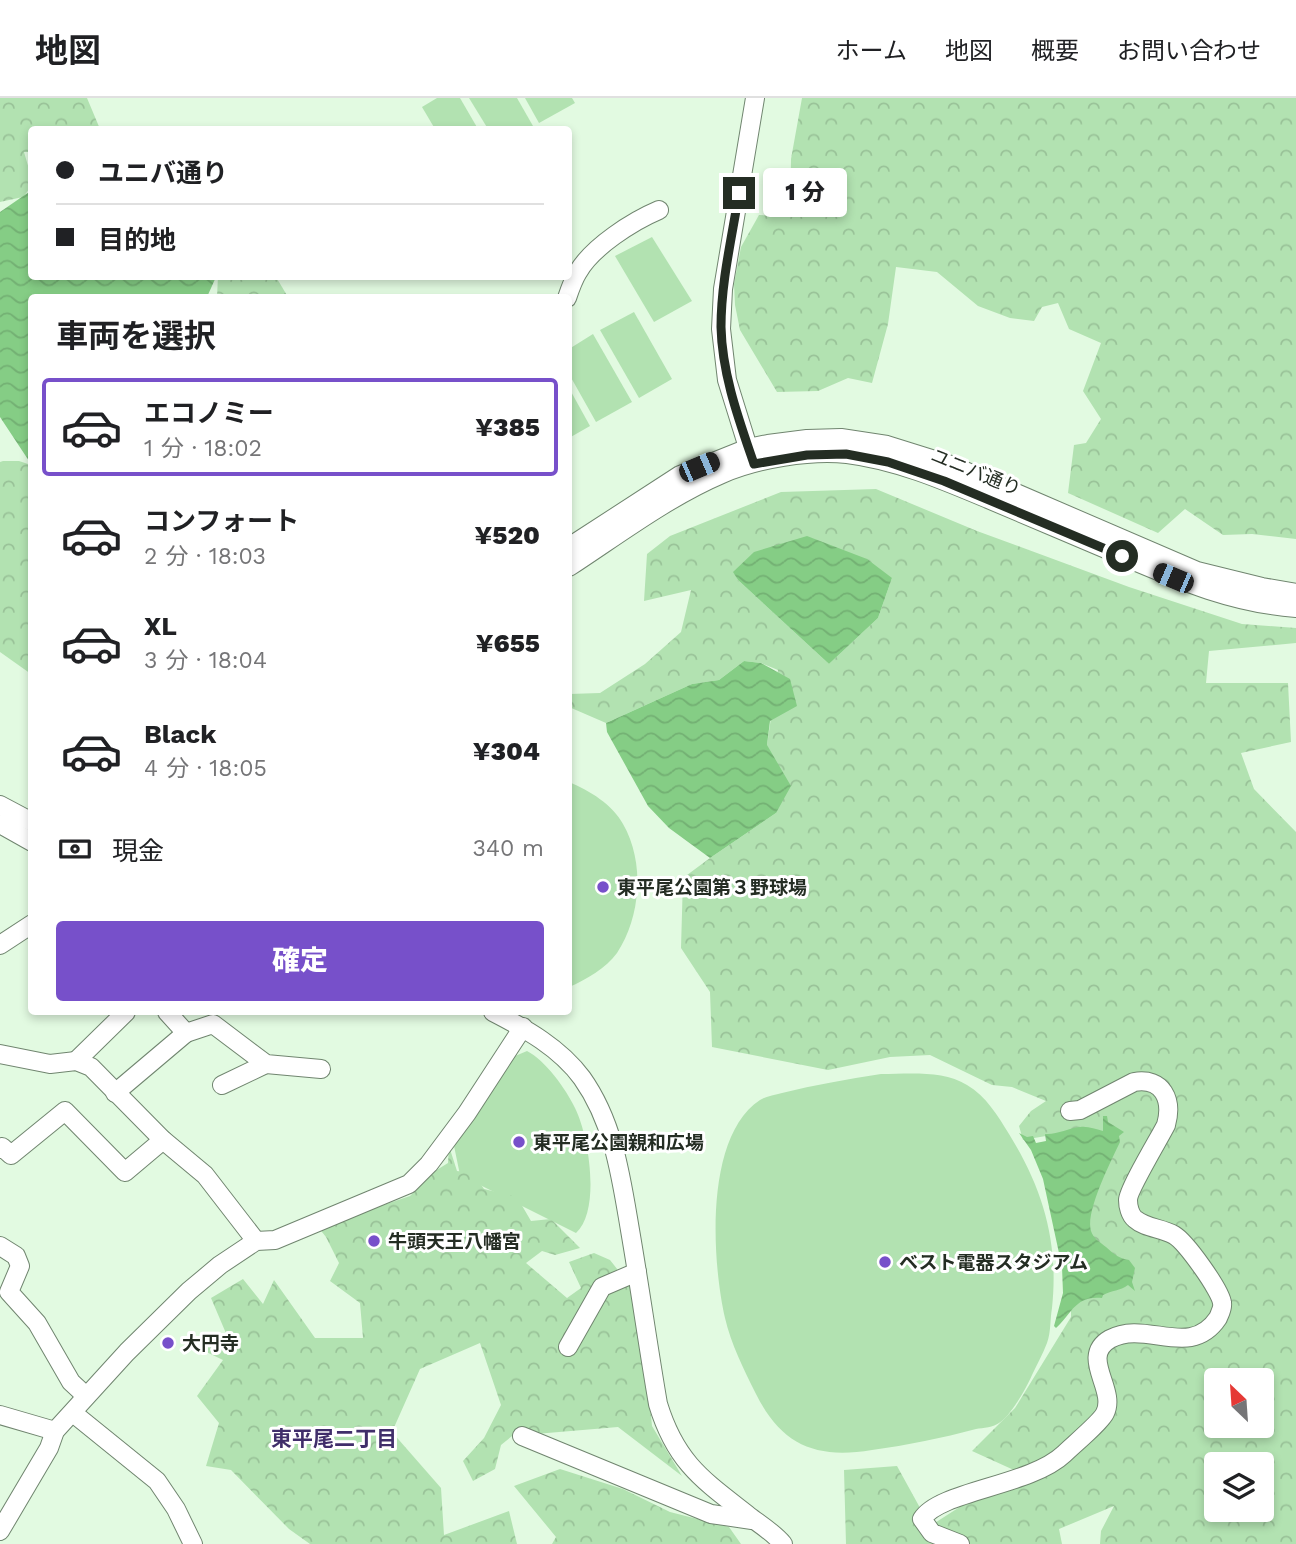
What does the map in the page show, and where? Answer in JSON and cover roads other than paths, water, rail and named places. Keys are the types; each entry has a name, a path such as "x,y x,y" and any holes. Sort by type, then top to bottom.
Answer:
{"street":[{"path":"751,456 727,380 721,329 727,262 755,98"},
{"path":"568,294 579,271 590,257 638,218 660,210"},
{"name":"ユニバ通り","path":"572,545 680,475 807,439 830,438 887,444 951,465 1197,571 1296,593"},
{"name":"ユニバ通り","path":"572,565 662,507 751,456 846,454 888,462 944,481 1198,588 1273,606 1296,608"},
{"path":"0,805 28,820"},
{"path":"0,824 28,840"},
{"path":"0,945 28,927"},
{"path":"76,1061 123,1015"},
{"path":"170,1015 186,1033"},
{"path":"499,1015 523,1027 566,1059 582,1078 605,1118 618,1163 658,1404 665,1427 685,1462 779,1542"},
{"path":"115,1093 186,1033 213,1024 266,1064"},
{"path":"0,1531 49,1448 55,1432 156,1322 220,1265 256,1241 275,1240 409,1184 429,1164 467,1113 523,1027"},
{"path":"0,1054 50,1064 76,1061 90,1067 163,1140 205,1175 256,1241"},
{"path":"222,1085 266,1064 321,1069"},
{"path":"960,1544 932,1533 922,1519 927,1511 945,1502 1046,1468 1061,1457 1105,1413 1107,1401 1098,1365 1098,1354 1104,1343 1113,1337 1131,1333 1183,1339 1196,1336 1216,1321 1222,1311 1222,1300 1189,1247 1174,1235 1137,1221 1131,1215 1128,1198 1166,1125 1170,1111 1164,1092 1143,1080 1080,1110 1070,1111"},
{"path":"0,1149 2,1147 11,1155 65,1111 125,1172 163,1140"},
{"path":"0,1247 16,1256 20,1266 4,1296 37,1323 71,1382 86,1396"},
{"path":"568,1347 602,1287 637,1272"},
{"path":"73,1413 157,1482 176,1509 193,1544"},
{"path":"0,1415 55,1432"},
{"path":"522,1436 711,1514 755,1521"}],"water":[{"path":"28,193 28,280 215,280 208,294 28,294 28,459 0,417 0,212"},
{"path":"807,536 867,559 892,578 878,618 829,664 738,580 733,572 754,552"},
{"path":"744,661 761,663 790,679 797,706 770,721 767,745 791,786 776,813 710,858 669,828 648,806 607,732 606,723 692,684 719,680"},
{"path":"1103,1116 1107,1116 1108,1122 1124,1132 1119,1136 1120,1142 1095,1200 1090,1222 1091,1231 1100,1242 1117,1256 1129,1260 1135,1268 1132,1282 1135,1291 1128,1285 1103,1295 1102,1298 1086,1300 1075,1307 1056,1328 1054,1326 1063,1293 1062,1267 1043,1179 1031,1150 1019,1133 1027,1137 1033,1136 1036,1143 1046,1141 1045,1134 1076,1128 1103,1131"}],"place":[{"name":"東平尾公園第３野球場","path":"603,887"},
{"name":"東平尾公園親和広場","path":"519,1142"},
{"name":"牛頭天王八幡宮","path":"374,1241"},
{"name":"ベスト電器スタジアム","path":"885,1262"},
{"name":"大円寺","path":"168,1343"}],"district":[{"name":"東平尾二丁目","path":"334,1438"}]}
